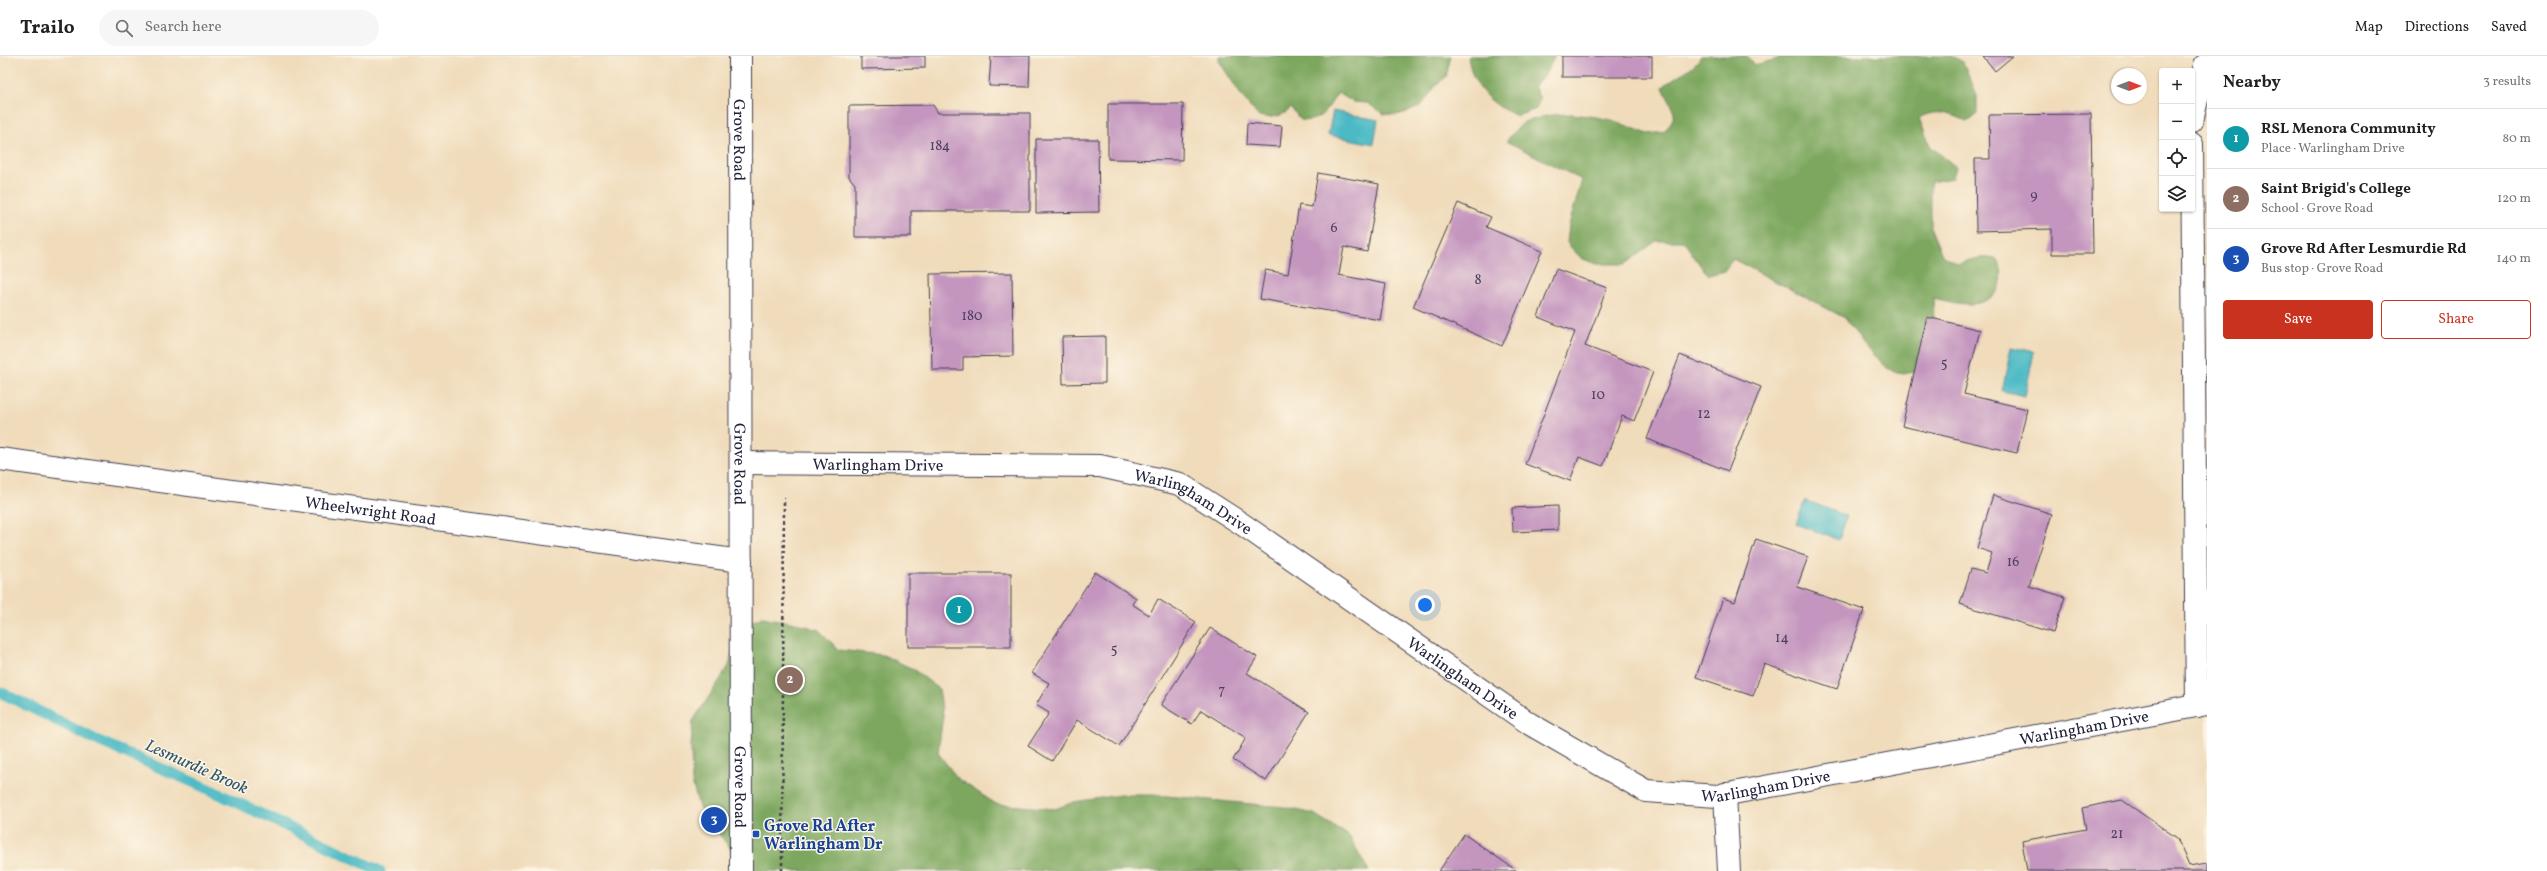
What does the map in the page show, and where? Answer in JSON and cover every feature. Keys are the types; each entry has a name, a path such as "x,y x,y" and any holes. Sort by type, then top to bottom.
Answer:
{"street":[{"name":"Grove Road","path":"740,56 741,871"},
{"path":"2195,109 2205,65"},
{"path":"2193,176 2202,705"},
{"name":"Wheelwright Road","path":"0,459 741,561"},
{"name":"Warlingham Drive","path":"741,462 1100,466 1180,484 1242,524 1530,724 1646,791 1717,796 2202,705"},
{"path":"1725,794 1729,871"}],"path":[{"path":"782,871 784,498"}],"green space":[{"path":"1219,56 1451,56 1446,77 1437,84 1421,106 1410,111 1396,115 1384,114 1367,103 1353,102 1338,93 1327,109 1319,117 1301,120 1291,108 1284,114 1276,116 1258,116 1241,95 1219,61"},
{"path":"1468,56 1555,56 1544,76 1534,86 1540,99 1536,109 1517,116 1499,106 1484,93 1474,77"},
{"path":"1701,56 1747,56 1754,65 1790,56 1951,56 1963,62 1977,95 1977,113 1967,121 1943,113 1931,113 1919,118 1930,146 1956,167 1953,178 1931,182 1931,229 1942,255 1959,264 1973,259 1988,258 1998,260 2002,277 1997,291 1992,297 1985,301 1963,304 1933,298 1935,364 1920,371 1902,374 1887,368 1864,345 1845,318 1733,259 1724,271 1709,275 1683,241 1656,241 1626,264 1596,264 1581,258 1567,243 1569,225 1582,180 1506,141 1524,122 1550,115 1572,114 1596,117 1612,120 1648,134 1664,132 1673,119 1674,110 1663,87 1694,65"},
{"path":"763,617 800,624 819,630 839,650 883,655 913,669 939,689 943,715 938,753 958,779 996,804 1055,809 1074,802 1120,795 1157,795 1283,807 1314,814 1349,836 1369,871 735,871 735,855 699,807 692,782 691,745 693,721 729,666 739,626"}],"water":[{"path":"1333,111 1378,120 1374,144 1328,135"},
{"path":"2011,347 2034,352 2025,396 2002,391"},
{"path":"1805,500 1847,516 1839,540 1796,524"}],"building":[{"path":"861,56 925,56 925,68 861,69"},
{"path":"991,56 1030,56 1029,87 989,86"},
{"path":"1562,56 1652,56 1652,77 1562,77"},
{"path":"1983,56 2013,56 1995,71"},
{"path":"1108,104 1183,104 1182,160 1108,159"},
{"path":"933,105 938,113 1030,113 1030,211 911,211 911,237 855,237 855,184 849,177 849,106"},
{"path":"2091,114 2093,254 2052,254 2052,229 1976,231 1975,159 1990,159 1989,115"},
{"path":"1247,123 1282,126 1280,147 1246,145"},
{"path":"1036,139 1098,139 1099,212 1036,213"},
{"path":"1318,173 1379,184 1367,252 1344,247 1339,275 1386,284 1380,320 1260,299 1265,270 1288,274 1299,205 1312,207"},
{"path":"1458,203 1491,217 1486,227 1542,251 1502,346 1413,307"},
{"path":"1556,269 1607,288 1585,346 1653,372 1634,421 1622,416 1603,466 1579,457 1570,481 1525,464 1575,332 1538,317"},
{"path":"1012,273 1013,356 963,357 963,370 932,370 930,274"},
{"path":"1927,317 1980,330 1964,394 2027,409 2017,453 1902,426"},
{"path":"1105,336 1105,383 1063,384 1062,337"},
{"path":"1680,355 1761,387 1728,471 1647,439"},
{"path":"1993,495 2052,514 2029,586 2065,597 2053,633 1960,604 1971,569 1986,573 1992,553 1977,548"},
{"path":"1558,506 1558,530 1513,532 1512,508"},
{"path":"1756,539 1808,557 1797,587 1864,610 1837,689 1764,664 1753,696 1696,677 1723,598 1735,602"},
{"path":"1095,572 1136,598 1132,604 1149,615 1158,599 1196,622 1119,746 1077,720 1052,761 1028,746 1049,713 1036,705 1049,683 1032,673"},
{"path":"908,573 1011,573 1011,647 908,647"},
{"path":"1210,628 1257,657 1247,673 1309,712 1266,781 1233,760 1246,738 1201,710 1192,724 1161,705"},
{"path":"2122,800 2177,838 2189,866 2207,863 2207,871 2027,871 2022,841 2086,829 2082,808"},
{"path":"1464,834 1517,871 1439,871"}],"waterway":[{"name":"Lesmurdie Brook","path":"0,692 94,739 211,790 380,871"}],"place":[{"name":"RSL Menora Community","path":"959,610"},
{"name":"Saint Brigid's College","path":"790,680"},
{"name":"Grove Rd After Lesmurdie Rd","path":"714,820"},
{"name":"Grove Rd After Warlingham Dr","path":"756,834"}]}
